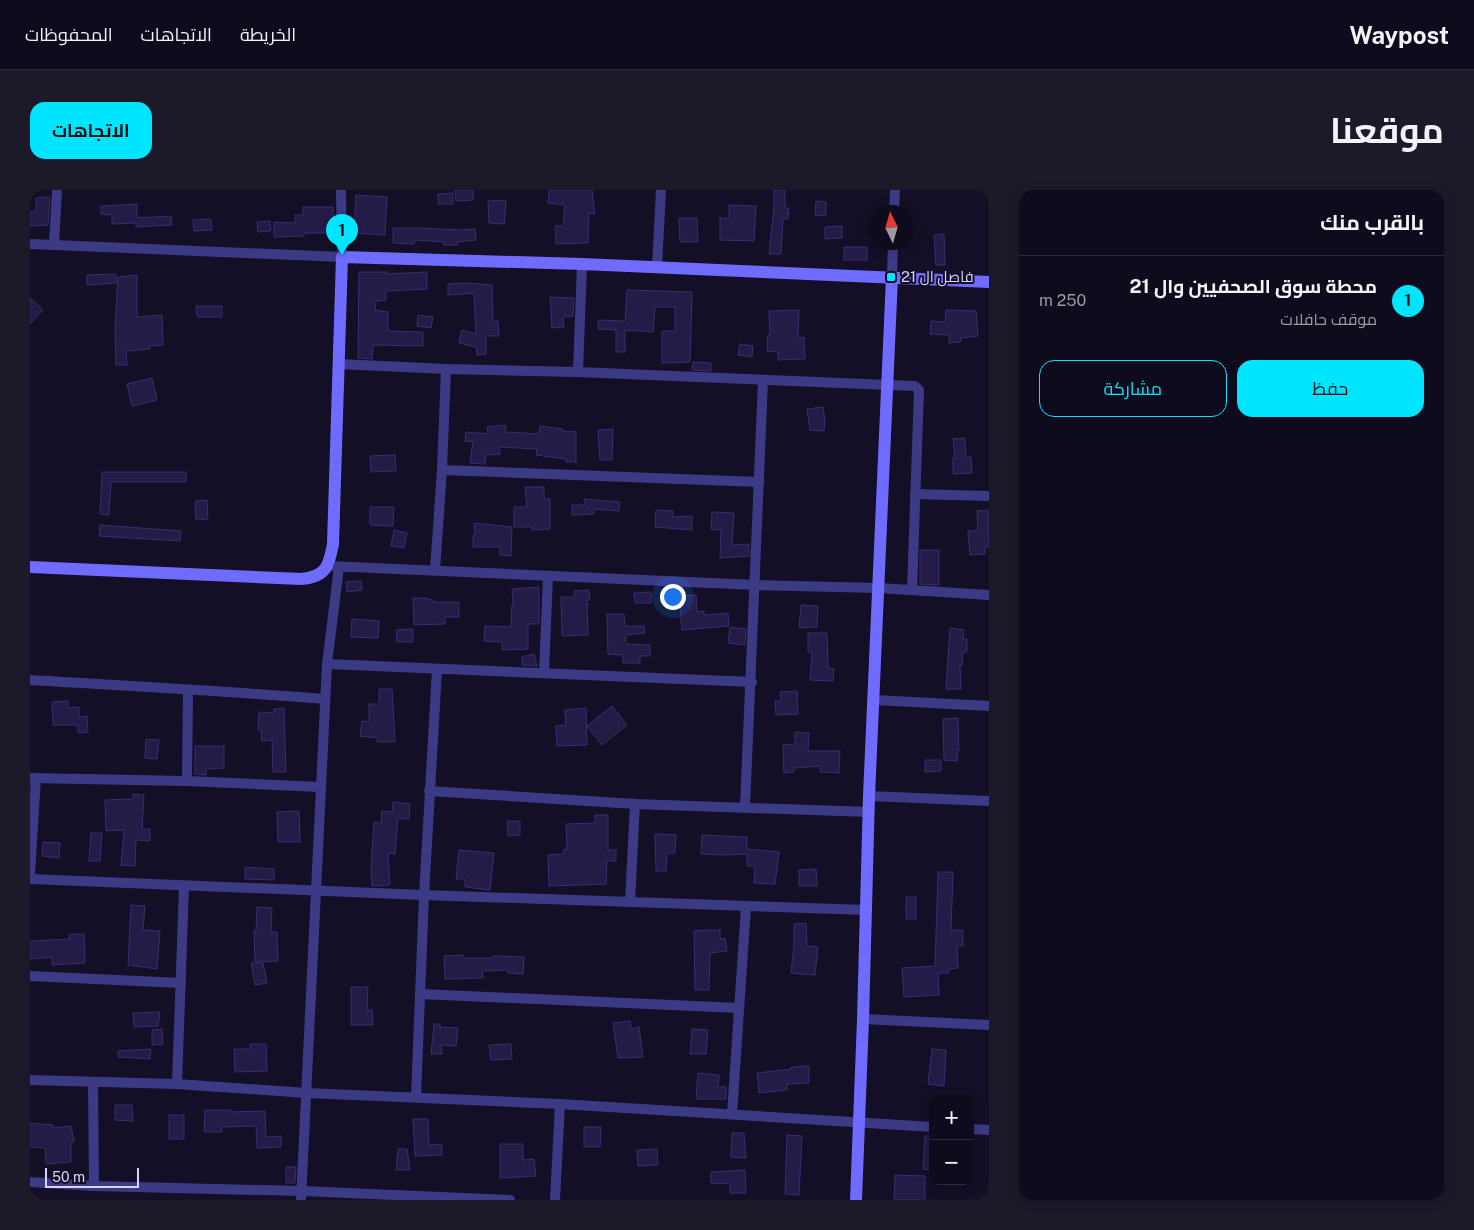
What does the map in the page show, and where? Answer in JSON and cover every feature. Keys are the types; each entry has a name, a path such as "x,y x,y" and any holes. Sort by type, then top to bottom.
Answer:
{"street":[{"path":"54,244 57,190"},
{"path":"301,1195 317,890 320,786 333,567 342,256 341,190"},
{"path":"657,268 661,190"},
{"path":"894,205 895,190"},
{"path":"30,244 582,264 989,282"},
{"path":"856,1200 869,796 880,588 886,385 893,250"},
{"path":"578,372 582,264"},
{"path":"339,364 915,386 919,390 912,590"},
{"path":"435,570 442,470 446,369"},
{"path":"745,807 764,381"},
{"path":"442,470 760,482"},
{"path":"915,494 989,496"},
{"path":"30,567 301,579 311,578 333,567 756,585 880,588 989,595"},
{"path":"544,673 548,576"},
{"path":"327,664 752,682"},
{"path":"416,1097 429,791 437,670"},
{"path":"30,680 240,692 325,699"},
{"path":"187,781 188,690"},
{"path":"875,700 989,706"},
{"path":"30,873 33,778 320,786"},
{"path":"429,791 635,804 869,812"},
{"path":"869,796 989,801"},
{"path":"630,902 635,804"},
{"path":"30,879 424,896 866,910"},
{"path":"177,1084 184,886"},
{"path":"732,1114 746,907"},
{"path":"30,976 181,983"},
{"path":"420,994 740,1008"},
{"path":"863,1019 989,1025"},
{"path":"30,1080 177,1084 307,1093 560,1104 929,1127"},
{"path":"93,1082 94,1186"},
{"path":"555,1200 560,1104"},
{"path":"974,1129 989,1130"},
{"path":"30,1182 301,1195 510,1200"}],"building":[{"path":"455,190 473,190 473,200 456,201"},
{"path":"549,190 592,190 595,214 589,213 588,243 556,244 555,226 563,226 565,205 548,203"},
{"path":"774,190 785,190 785,208 789,208 788,219 783,219 781,254 769,254"},
{"path":"453,193 453,204 438,204 438,194"},
{"path":"356,195 387,197 385,235 354,233"},
{"path":"50,197 48,225 30,226 30,212 36,211 36,198"},
{"path":"506,200 504,224 489,223 488,201"},
{"path":"816,201 826,202 826,216 815,215"},
{"path":"137,204 137,218 171,216 172,225 136,227 136,223 112,224 112,215 101,214 101,206"},
{"path":"729,205 756,206 754,241 720,240 720,218 729,218"},
{"path":"303,207 333,207 333,233 304,233 304,236 274,237 274,222 295,223 295,215 303,215"},
{"path":"679,218 697,218 698,242 680,242"},
{"path":"211,219 212,230 194,231 193,220"},
{"path":"270,221 271,231 258,232 257,222"},
{"path":"842,226 842,238 825,239 825,227"},
{"path":"393,228 475,229 476,240 457,242 457,245 443,245 444,242 415,240 414,244 393,243"},
{"path":"944,234 945,265 936,265 934,235"},
{"path":"844,247 867,247 867,260 844,260"},
{"path":"359,272 387,272 386,274 427,272 427,289 386,291 386,300 376,301 375,310 388,312 388,331 423,332 423,346 373,345 372,359 358,358"},
{"path":"116,274 116,283 87,285 87,275"},
{"path":"137,275 137,317 162,315 163,345 149,346 150,349 126,351 127,365 116,365 115,330 118,277"},
{"path":"448,284 492,285 493,321 498,321 499,336 486,336 486,354 477,355 476,347 459,343 462,330 476,334 474,293 448,295"},
{"path":"627,290 692,292 690,362 662,363 662,331 675,331 675,307 655,307 653,332 625,330 625,352 616,352 616,330 598,329 598,320 625,321"},
{"path":"550,297 574,298 573,316 563,317 564,327 552,328"},
{"path":"30,298 43,310 30,324"},
{"path":"196,306 222,306 222,317 197,317"},
{"path":"799,310 798,338 804,337 805,359 778,360 778,352 767,351 768,335 770,335 769,311"},
{"path":"946,310 976,311 978,336 961,338 961,342 949,343 949,335 930,334 931,321 945,322"},
{"path":"418,315 433,317 431,328 417,326"},
{"path":"740,344 753,346 752,357 738,355"},
{"path":"693,362 711,363 711,371 692,370"},
{"path":"152,378 157,400 132,406 127,384"},
{"path":"823,407 824,431 810,430 807,409"},
{"path":"505,425 506,432 539,434 540,426 576,432 576,462 566,462 566,459 536,455 537,449 499,447 500,454 486,455 485,464 470,463 473,442 465,441 466,432 488,434 487,427"},
{"path":"613,429 612,460 600,460 598,430"},
{"path":"965,438 966,457 971,457 972,473 953,474 953,458 955,457 953,439"},
{"path":"395,455 396,471 371,472 370,456"},
{"path":"102,472 186,472 186,482 111,482 109,515 100,514"},
{"path":"525,487 544,487 544,499 550,499 550,529 532,530 532,527 514,527 514,507 527,507"},
{"path":"584,499 620,502 619,511 594,509 594,514 572,515 572,505 585,505"},
{"path":"207,500 208,519 196,520 195,501"},
{"path":"370,507 394,507 393,526 370,525"},
{"path":"656,510 673,511 673,517 692,516 692,530 655,527"},
{"path":"988,510 989,547 985,547 985,554 970,555 968,531 978,530 977,511"},
{"path":"712,512 734,513 732,545 749,544 749,556 720,558 721,530 711,529"},
{"path":"474,523 512,527 511,556 500,555 500,547 473,547"},
{"path":"100,525 181,531 180,541 99,536"},
{"path":"394,530 407,533 404,548 391,546"},
{"path":"920,550 939,550 939,585 920,584"},
{"path":"361,581 362,590 347,592 346,582"},
{"path":"539,587 539,624 528,624 528,649 502,650 502,642 484,641 485,626 511,627 512,589"},
{"path":"589,590 590,600 587,600 588,635 562,636 561,597 574,597 574,591"},
{"path":"651,592 651,603 635,603 634,593"},
{"path":"696,595 697,612 704,611 704,615 728,613 729,626 682,630 679,596"},
{"path":"413,598 426,598 433,600 433,602 459,602 459,617 445,617 445,624 414,625"},
{"path":"801,605 818,606 817,627 799,628"},
{"path":"607,614 624,614 625,626 644,626 645,633 626,635 626,644 650,645 650,656 640,656 640,663 623,663 623,655 608,654"},
{"path":"352,619 379,621 378,638 351,637"},
{"path":"730,627 746,629 745,645 728,643"},
{"path":"950,628 964,630 963,639 967,639 967,652 963,652 962,665 960,665 961,689 946,689"},
{"path":"413,629 413,642 397,642 396,630"},
{"path":"808,633 827,633 828,668 834,669 833,681 810,680 812,652 808,652"},
{"path":"534,654 537,666 522,665 522,657"},
{"path":"379,689 392,689 395,742 377,742 377,738 360,736 362,721 369,722 369,704 379,704"},
{"path":"797,691 798,714 776,715 775,701 781,701 780,692"},
{"path":"68,701 68,708 79,707 79,717 87,716 88,732 78,733 78,725 53,725 52,702"},
{"path":"612,706 627,725 602,745 587,726"},
{"path":"284,708 286,772 273,772 272,740 262,741 261,730 258,730 259,712 274,713 274,709"},
{"path":"586,708 587,745 557,746 556,726 566,725 565,710"},
{"path":"958,718 959,750 957,761 944,760 943,719"},
{"path":"795,732 809,733 808,751 840,751 839,773 820,772 820,766 794,768 794,772 784,773 783,745 795,744"},
{"path":"146,739 159,740 157,759 145,758"},
{"path":"195,746 224,746 224,768 206,769 206,775 195,774"},
{"path":"925,760 941,760 941,771 925,772"},
{"path":"133,794 144,795 142,829 150,829 150,841 136,840 135,866 121,865 124,830 106,831 105,800 133,799"},
{"path":"393,802 410,804 409,819 398,818 395,854 388,853 390,885 372,886 371,866 374,822 381,823 382,811 392,812"},
{"path":"299,811 300,842 278,842 277,812"},
{"path":"595,815 608,815 608,850 616,850 616,861 607,861 606,884 549,886 548,855 564,854 564,849 567,849 566,824 595,823"},
{"path":"507,821 520,821 520,835 508,836"},
{"path":"91,833 102,833 100,861 89,861"},
{"path":"655,834 676,835 675,853 667,853 666,871 656,871"},
{"path":"702,835 747,837 747,849 779,852 775,884 754,883 755,866 747,866 747,854 701,854"},
{"path":"43,842 60,843 59,858 42,856"},
{"path":"459,850 494,853 490,890 465,887 465,879 456,879"},
{"path":"245,867 274,869 274,880 245,879"},
{"path":"816,869 817,886 799,886 799,870"},
{"path":"938,872 953,872 951,930 963,930 963,946 957,946 958,968 949,969 949,973 938,973 939,995 904,997 902,968 935,966"},
{"path":"906,897 916,897 916,919 906,919"},
{"path":"131,905 145,906 143,930 160,931 157,969 128,965"},
{"path":"257,907 272,908 271,932 277,932 278,961 255,962 254,931 256,931"},
{"path":"806,923 807,946 818,947 815,975 791,973 794,924"},
{"path":"720,930 720,939 725,938 727,951 710,953 709,990 695,990 694,931"},
{"path":"69,934 84,934 85,963 52,965 52,957 30,959 30,941 70,939"},
{"path":"463,955 464,958 493,958 493,956 524,957 523,974 508,973 508,970 482,971 483,978 445,979 444,956"},
{"path":"251,963 263,963 267,983 255,985"},
{"path":"351,987 368,987 367,1010 372,1010 373,1025 351,1025"},
{"path":"160,1012 158,1026 134,1027 133,1013"},
{"path":"630,1021 631,1029 639,1027 643,1057 618,1058 613,1023"},
{"path":"434,1024 440,1024 440,1027 458,1028 456,1046 441,1045 442,1054 431,1054"},
{"path":"162,1029 163,1044 152,1045 152,1030"},
{"path":"692,1029 708,1030 706,1054 690,1054"},
{"path":"250,1044 266,1044 267,1071 235,1072 234,1049 250,1049"},
{"path":"511,1044 512,1059 491,1060 489,1045"},
{"path":"151,1049 150,1059 118,1057 118,1051"},
{"path":"932,1049 946,1050 944,1086 928,1084"},
{"path":"809,1066 809,1083 787,1084 787,1090 759,1093 757,1073"},
{"path":"698,1073 719,1075 718,1087 726,1087 726,1099 696,1099"},
{"path":"115,1105 132,1105 133,1121 115,1120"},
{"path":"205,1110 231,1110 231,1112 265,1111 266,1137 281,1136 281,1147 257,1148 256,1126 222,1127 222,1132 204,1132"},
{"path":"169,1115 184,1115 184,1139 169,1139"},
{"path":"413,1119 428,1119 429,1145 442,1144 442,1155 415,1156"},
{"path":"30,1123 53,1125 53,1128 71,1126 74,1142 71,1142 71,1162 46,1164 45,1148 30,1147"},
{"path":"584,1127 601,1127 600,1147 584,1147"},
{"path":"732,1133 744,1133 746,1158 731,1157"},
{"path":"787,1135 802,1136 799,1195 785,1194"},
{"path":"925,1136 929,1136 929,1170 923,1169"},
{"path":"500,1144 523,1144 523,1160 534,1159 536,1176 500,1178"},
{"path":"398,1149 407,1149 410,1170 396,1170"},
{"path":"657,1149 658,1165 638,1166 637,1150"},
{"path":"286,1167 296,1167 295,1183 286,1183"},
{"path":"745,1170 746,1193 730,1193 730,1184 711,1183 711,1172"},
{"path":"895,1175 925,1176 925,1200 894,1200"}],"place":[{"name":"محطة سوق الصحفيين وال 21","path":"342,255"},
{"name":"فاصل ال 21","path":"891,277"}]}
